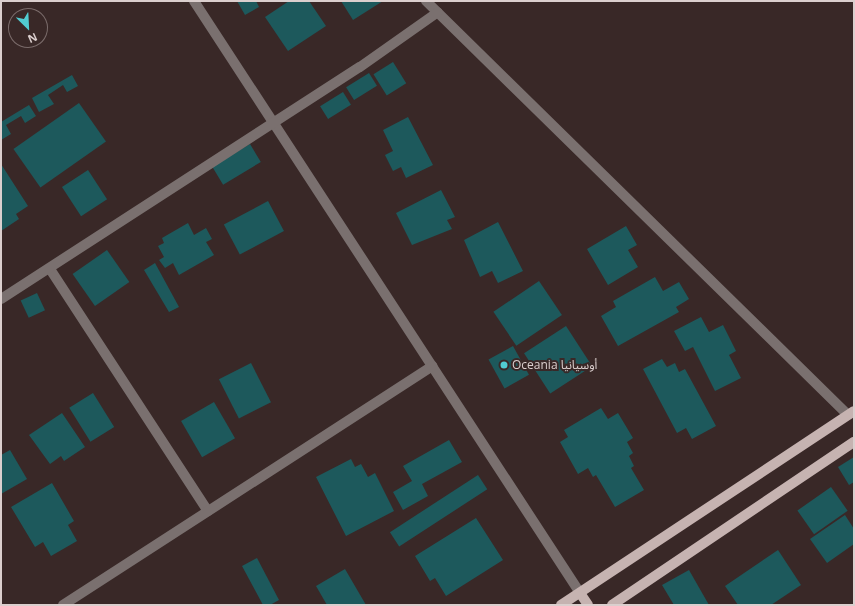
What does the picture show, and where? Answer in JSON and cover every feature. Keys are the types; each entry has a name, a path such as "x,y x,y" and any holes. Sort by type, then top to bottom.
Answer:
{"main road":[{"path":"561,605 851,413"},
{"path":"612,605 854,442"},
{"path":"580,593 588,605"}],"street":[{"path":"194,1 580,593"},
{"path":"426,1 851,413"},
{"path":"1,299 50,269 274,123 438,12"},
{"path":"50,269 208,511"},
{"path":"63,605 433,366"}],"building":[{"path":"237,1 256,1 259,7 245,15"},
{"path":"289,1 309,1 326,26 288,51 265,17"},
{"path":"341,1 383,1 353,20"},
{"path":"393,62 406,83 387,95 373,74"},
{"path":"369,73 377,86 354,100 346,87"},
{"path":"72,75 78,86 67,92 63,85 48,95 54,104 39,112 32,98"},
{"path":"343,92 351,105 328,119 320,106"},
{"path":"79,103 106,142 40,187 13,149"},
{"path":"29,105 36,116 25,123 21,116 6,125 11,134 1,140 1,122"},
{"path":"408,117 433,165 406,178 401,167 393,171 385,155 393,151 383,130"},
{"path":"250,144 261,162 223,185 212,167"},
{"path":"1,164 28,206 16,214 19,219 1,231"},
{"path":"88,170 107,199 81,216 62,187"},
{"path":"441,190 455,217 447,220 452,229 412,245 396,213"},
{"path":"268,201 284,231 240,254 224,224"},
{"path":"498,222 523,271 498,283 492,271 480,277 464,240"},
{"path":"188,223 194,235 206,228 212,239 206,242 214,255 179,275 173,263 165,268 159,260 164,257 158,246 164,243 162,238"},
{"path":"626,226 637,245 628,250 638,267 608,285 587,249"},
{"path":"107,250 129,282 95,306 73,274"},
{"path":"155,263 179,307 169,312 144,270"},
{"path":"655,277 663,291 679,282 689,299 676,307 679,312 618,346 601,316 616,307 613,301"},
{"path":"539,281 562,315 516,346 493,312"},
{"path":"37,293 45,310 29,318 21,301"},
{"path":"701,317 709,332 723,325 736,351 729,355 741,378 715,391 693,347 685,351 674,331"},
{"path":"566,326 592,366 550,393 524,353"},
{"path":"513,346 529,375 505,388 489,360"},
{"path":"662,359 667,367 675,363 679,372 685,369 716,426 692,439 686,428 677,433 643,369"},
{"path":"251,363 271,402 239,419 219,379"},
{"path":"93,393 114,427 90,442 69,408"},
{"path":"214,402 235,438 202,457 181,421"},
{"path":"601,408 608,419 618,413 633,438 627,442 633,453 629,456 634,466 631,468 644,490 615,507 596,475 593,477 588,468 578,474 560,442 568,437 564,430"},
{"path":"62,413 85,447 64,461 61,456 50,464 29,435"},
{"path":"449,440 462,462 422,484 428,496 403,510 393,492 412,481 403,466"},
{"path":"10,450 27,479 1,494 1,455"},
{"path":"854,457 854,482 849,485 838,467"},
{"path":"351,459 355,467 361,464 368,477 375,473 394,511 346,536 316,477"},
{"path":"478,475 487,489 399,546 390,532"},
{"path":"52,483 74,521 68,525 77,541 51,556 43,542 35,547 11,507"},
{"path":"831,487 848,511 814,534 797,511"},
{"path":"845,515 854,529 854,544 827,563 810,539"},
{"path":"476,518 503,560 446,596 435,578 430,581 415,556"},
{"path":"778,550 801,585 771,605 738,605 725,586"},
{"path":"257,558 279,600 270,605 263,605 242,566"},
{"path":"345,569 366,605 327,605 316,586"},
{"path":"689,570 709,605 674,605 662,585"}],"place":[{"name":"Oceania أوسيانيا","path":"504,365"}]}
